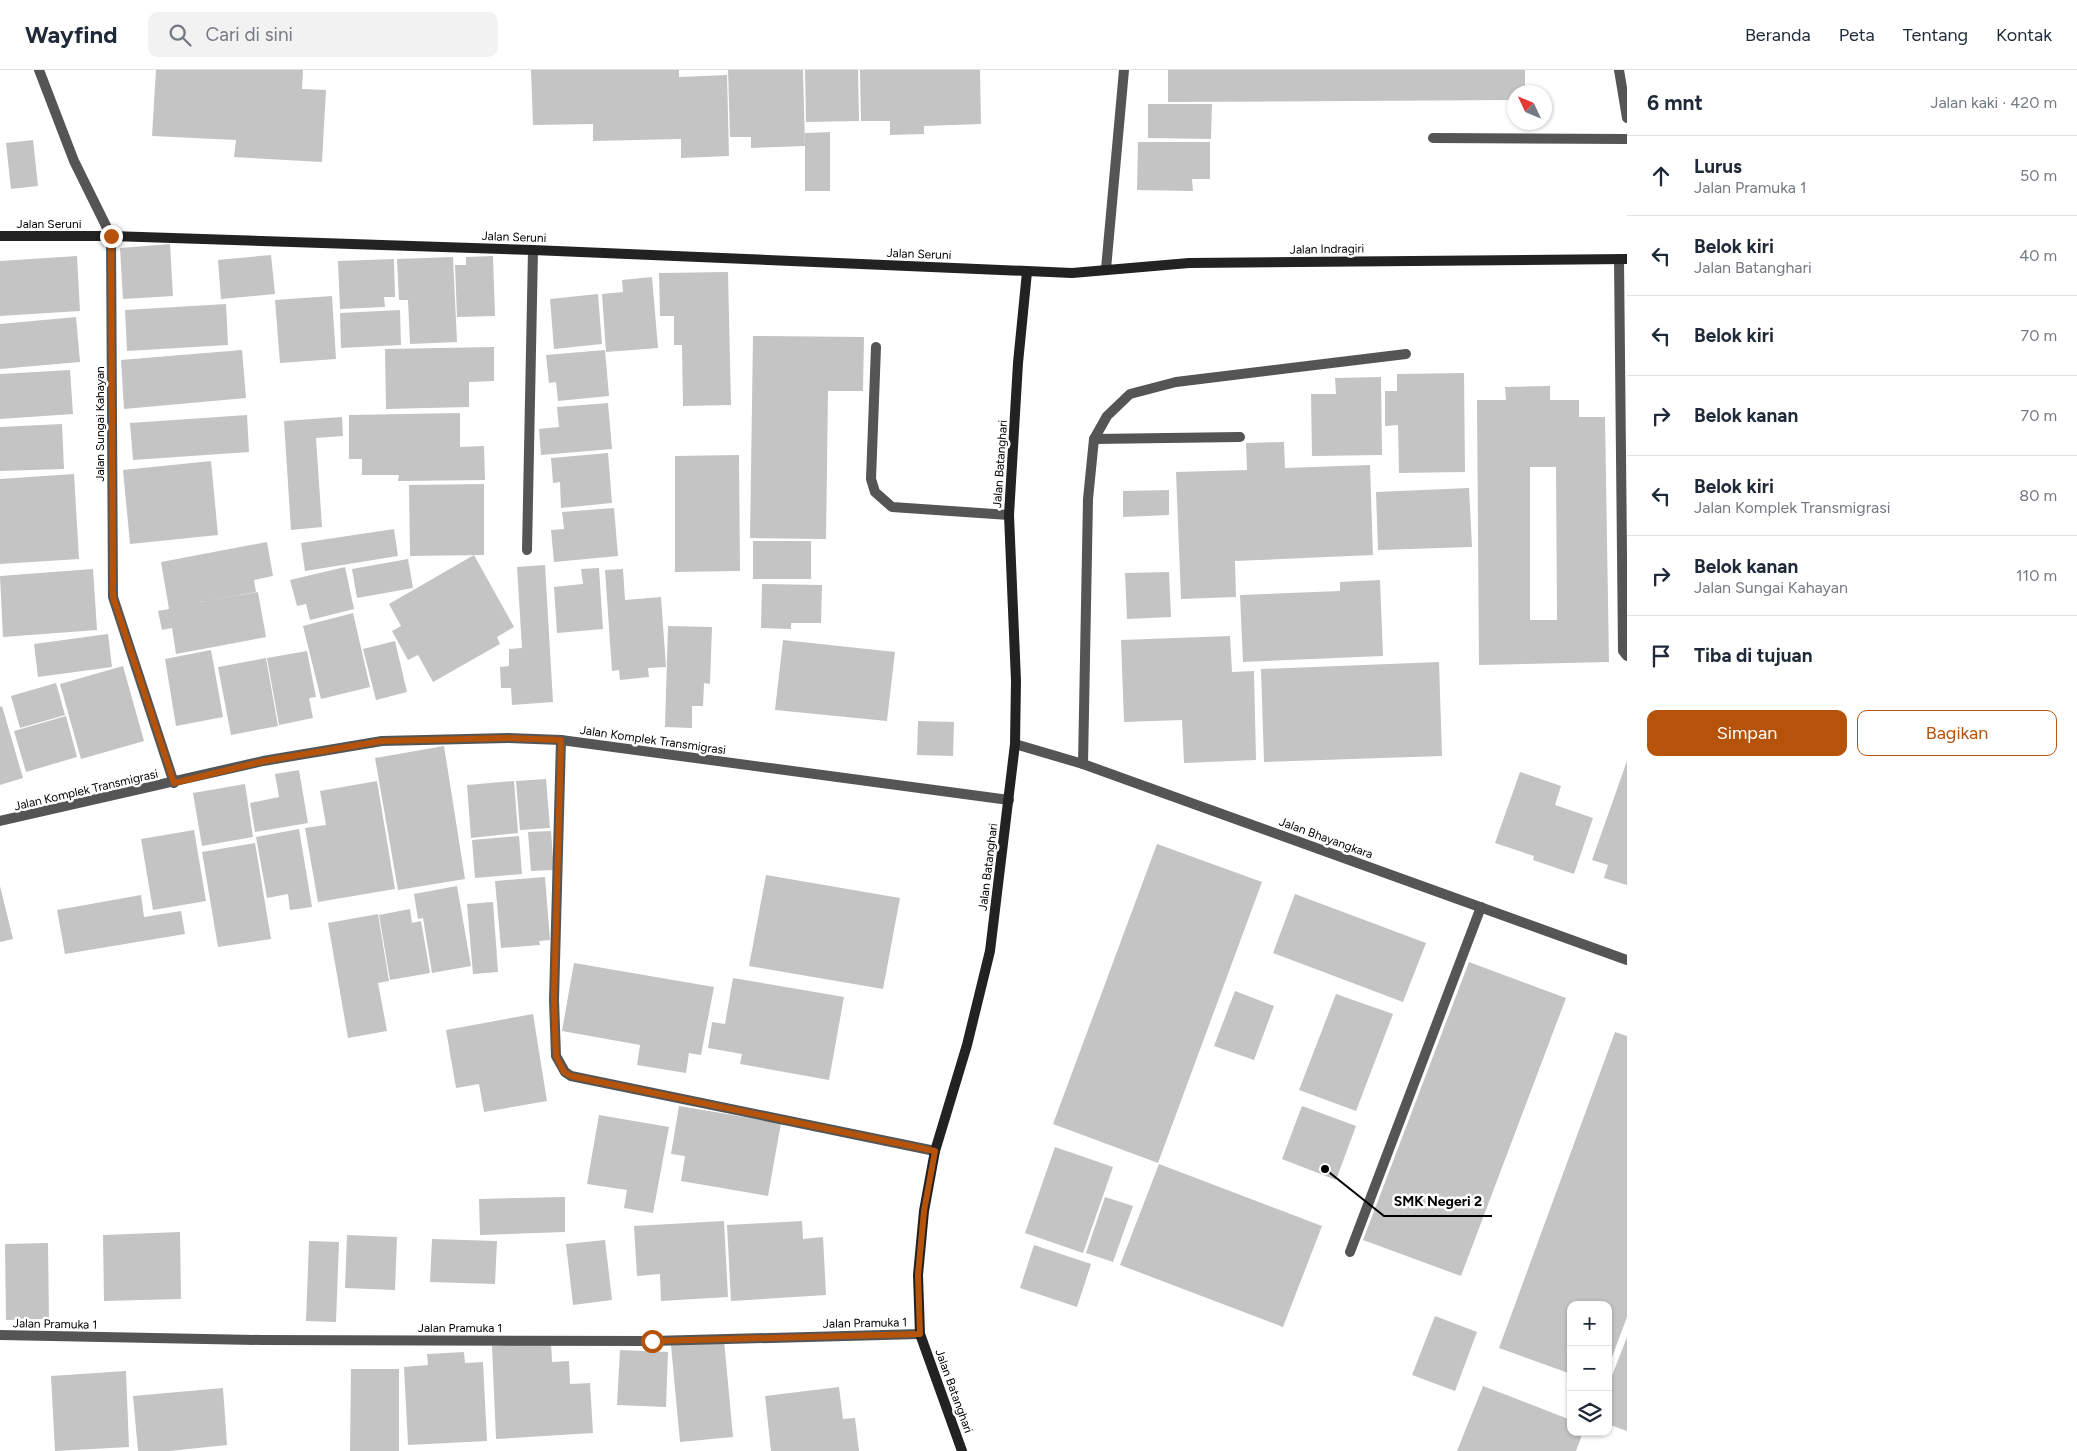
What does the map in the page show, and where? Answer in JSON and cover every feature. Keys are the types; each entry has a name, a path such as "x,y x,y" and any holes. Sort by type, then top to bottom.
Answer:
{"street":[{"name":"Jalan Sungai Kahayan","path":"39,70 74,161 111,236 113,597 174,783"},
{"path":"1106,269 1124,70"},
{"path":"1620,70 1627,118"},
{"path":"1433,138 1627,139"},
{"name":"Jalan Seruni","path":"0,236 111,236 533,250 1027,272"},
{"path":"527,550 533,250"},
{"path":"1623,259 1623,651 1627,656"},
{"name":"Jalan Indragiri","path":"1027,272 1072,273 1188,263 1623,259"},
{"name":"Jalan Batanghari","path":"962,1451 920,1334 918,1275 924,1211 935,1151 967,1045 990,951 1009,800 1015,744 1016,681 1009,515 1018,363 1027,272"},
{"path":"876,347 871,478 876,492 892,507 1009,515"},
{"path":"1083,764 1088,499 1094,439 1108,416 1130,394 1176,382 1406,354"},
{"path":"1094,439 1240,437"},
{"name":"Jalan Komplek Transmigrasi","path":"0,821 174,783 264,761 382,741 508,738 561,740 1009,800"},
{"path":"561,740 554,1000 556,1056 564,1072 571,1076 935,1151"},
{"name":"Jalan Bhayangkara","path":"1015,744 1083,764 1627,960"},
{"path":"1350,1252 1481,907"},
{"name":"Jalan Pramuka 1","path":"0,1335 261,1340 652,1341 920,1334"}],"building":[{"path":"156,70 303,70 302,89 326,90 322,162 234,157 236,140 152,136"},
{"path":"531,70 679,70 679,77 727,75 729,156 681,158 681,139 593,141 593,124 533,125"},
{"path":"728,70 803,70 805,146 751,148 751,137 730,137"},
{"path":"805,70 858,70 859,121 806,122"},
{"path":"860,70 980,70 981,124 924,126 924,134 890,135 890,121 861,121"},
{"path":"1168,70 1525,70 1525,85 1507,85 1507,100 1168,102"},
{"path":"1148,104 1212,104 1211,139 1148,138"},
{"path":"830,132 830,191 805,191 805,133"},
{"path":"33,140 38,186 11,189 6,143"},
{"path":"1138,142 1210,142 1210,179 1192,179 1193,191 1137,190"},
{"path":"170,244 173,296 123,299 120,248"},
{"path":"271,255 275,294 221,299 218,260"},
{"path":"77,256 80,311 0,316 0,261"},
{"path":"493,256 495,316 457,317 455,265 466,265 466,257"},
{"path":"453,257 457,342 410,344 408,300 399,300 397,259"},
{"path":"394,259 395,297 384,297 385,307 340,309 338,261"},
{"path":"728,272 731,405 683,406 682,345 674,345 674,316 660,316 659,273"},
{"path":"652,277 658,348 606,352 602,294 623,292 622,280"},
{"path":"598,294 602,344 554,349 550,299"},
{"path":"332,296 336,359 280,363 275,300"},
{"path":"226,304 228,345 127,351 125,310"},
{"path":"400,310 401,345 341,348 340,313"},
{"path":"76,317 80,362 0,369 0,324"},
{"path":"753,336 864,337 863,391 828,391 826,539 750,538"},
{"path":"494,347 494,381 469,382 469,407 386,409 385,349"},
{"path":"242,350 246,398 124,409 121,360"},
{"path":"605,350 609,396 558,401 556,382 549,383 546,355"},
{"path":"70,370 73,414 0,419 0,374"},
{"path":"1464,373 1465,472 1399,473 1398,425 1385,426 1385,391 1397,391 1397,374"},
{"path":"1381,377 1382,455 1312,456 1311,394 1336,394 1335,378"},
{"path":"1550,386 1550,400 1579,400 1579,417 1605,417 1609,662 1479,665 1477,400 1506,400 1505,387","holes":["1530,467 1556,467 1557,620 1530,620"]},
{"path":"608,403 612,449 541,455 539,429 559,427 557,407"},
{"path":"460,413 460,447 484,446 485,480 398,481 399,475 362,475 362,459 349,459 349,415"},
{"path":"247,415 249,452 133,460 130,423"},
{"path":"342,417 343,436 316,438 322,527 291,530 284,421"},
{"path":"62,424 64,469 0,471 0,427"},
{"path":"1284,442 1285,468 1370,465 1373,555 1235,561 1236,597 1181,599 1176,472 1247,470 1246,443"},
{"path":"608,453 612,503 561,508 560,482 553,483 551,458"},
{"path":"739,455 740,571 675,572 675,456"},
{"path":"211,461 218,535 130,544 123,470"},
{"path":"74,474 79,559 0,564 0,479"},
{"path":"484,484 484,555 410,556 409,485"},
{"path":"1469,488 1472,547 1378,550 1376,492"},
{"path":"1169,490 1169,515 1123,517 1123,491"},
{"path":"614,508 618,556 554,562 551,530 564,529 562,512"},
{"path":"394,529 398,556 305,571 301,543"},
{"path":"753,541 811,541 811,579 753,579"},
{"path":"267,542 273,576 254,580 256,592 199,602 258,592 266,637 176,654 172,628 162,630 158,611 169,609 161,562"},
{"path":"474,555 514,627 497,637 500,644 433,682 418,655 408,660 392,631 401,626 389,604"},
{"path":"408,559 413,588 357,598 352,569"},
{"path":"545,565 553,702 512,705 511,688 501,688 500,667 509,666 509,649 522,648 517,567"},
{"path":"345,567 354,609 310,620 306,604 297,606 290,580"},
{"path":"599,568 603,629 557,633 554,587 583,584 581,569"},
{"path":"93,569 97,630 3,637 0,576"},
{"path":"623,569 625,600 661,597 666,667 648,668 649,677 620,680 619,670 612,671 605,570"},
{"path":"1169,572 1171,617 1127,619 1125,573"},
{"path":"1380,580 1383,656 1243,662 1240,595 1340,591 1340,582"},
{"path":"762,584 822,585 821,623 791,623 791,629 761,628"},
{"path":"353,613 370,687 321,699 303,626"},
{"path":"668,626 712,627 710,684 704,683 703,706 692,706 692,728 665,727"},
{"path":"108,634 112,667 38,677 34,644"},
{"path":"1230,636 1232,672 1254,671 1256,760 1184,763 1182,720 1124,722 1121,640"},
{"path":"783,640 895,652 887,721 775,710"},
{"path":"395,641 407,692 376,700 363,649"},
{"path":"211,650 223,717 176,726 165,659"},
{"path":"307,651 316,697 309,698 313,718 279,725 267,658"},
{"path":"266,658 278,726 231,735 218,667"},
{"path":"1439,662 1442,756 1264,762 1261,669"},
{"path":"123,666 144,741 81,759 60,684"},
{"path":"56,683 65,715 20,728 11,696"},
{"path":"2,706 23,778 0,785 0,707"},
{"path":"66,716 77,757 26,772 14,731"},
{"path":"918,721 954,722 953,756 917,755"},
{"path":"444,746 465,879 398,890 375,758"},
{"path":"1627,761 1627,885 1604,878 1608,865 1592,860"},
{"path":"299,770 308,823 255,832 250,803 279,797 275,774"},
{"path":"1520,772 1561,786 1555,805 1593,818 1574,874 1533,860 1534,856 1495,843"},
{"path":"546,779 550,828 520,830 516,781"},
{"path":"377,781 395,889 318,902 305,828 326,825 320,791"},
{"path":"514,781 518,833 471,838 467,785"},
{"path":"245,784 253,837 202,846 193,793"},
{"path":"299,829 312,907 290,910 288,894 267,898 256,837"},
{"path":"194,830 206,901 153,910 141,839"},
{"path":"551,831 554,870 531,871 528,832"},
{"path":"519,836 522,874 475,878 472,840"},
{"path":"255,843 271,939 218,947 202,852"},
{"path":"1157,844 1262,882 1158,1163 1053,1124"},
{"path":"766,875 900,898 883,989 749,966"},
{"path":"545,877 550,940 539,941 540,945 501,948 495,881"},
{"path":"0,886 13,939 0,942"},
{"path":"457,886 471,966 432,973 423,918 418,919 414,894"},
{"path":"1295,894 1426,943 1403,1002 1273,953"},
{"path":"141,895 144,917 181,911 185,934 65,954 57,910"},
{"path":"493,902 498,972 473,974 467,904"},
{"path":"410,909 412,923 421,921 430,973 390,980 379,915"},
{"path":"378,914 389,981 378,983 387,1031 348,1038 328,923"},
{"path":"1469,962 1566,998 1461,1276 1363,1240"},
{"path":"574,963 714,987 701,1055 689,1053 686,1073 637,1065 640,1045 562,1031"},
{"path":"733,978 844,997 829,1080 740,1064 742,1054 708,1048 712,1022 725,1024"},
{"path":"1235,991 1274,1006 1254,1060 1214,1046"},
{"path":"1336,994 1393,1014 1356,1111 1299,1090"},
{"path":"533,1014 547,1101 484,1112 479,1084 456,1088 446,1030"},
{"path":"1615,1032 1627,1036 1627,1317 1612,1357 1612,1301 1567,1301 1567,1373 1499,1348"},
{"path":"679,1106 781,1123 768,1196 681,1181 685,1156 671,1154"},
{"path":"1302,1106 1356,1126 1336,1180 1282,1159"},
{"path":"599,1115 669,1127 653,1213 624,1208 627,1190 587,1184"},
{"path":"1055,1147 1113,1167 1083,1253 1025,1233"},
{"path":"1159,1164 1322,1226 1283,1327 1120,1265"},
{"path":"565,1197 565,1232 480,1235 479,1199"},
{"path":"1105,1197 1133,1206 1113,1262 1086,1253"},
{"path":"724,1221 728,1297 661,1301 660,1274 637,1276 634,1226"},
{"path":"802,1221 803,1239 823,1237 826,1295 731,1301 727,1225"},
{"path":"180,1232 181,1299 104,1301 103,1235"},
{"path":"347,1235 397,1237 395,1290 345,1288"},
{"path":"432,1239 497,1241 495,1284 430,1282"},
{"path":"605,1240 612,1300 573,1305 566,1244"},
{"path":"309,1241 339,1242 336,1322 306,1321"},
{"path":"48,1243 49,1319 6,1320 5,1244"},
{"path":"1034,1245 1091,1264 1077,1307 1020,1288"},
{"path":"1435,1316 1477,1332 1455,1391 1412,1375"},
{"path":"1627,1337 1627,1431 1612,1425 1612,1376"},
{"path":"724,1340 733,1437 680,1442 671,1345"},
{"path":"551,1342 552,1362 569,1361 570,1384 590,1383 593,1433 496,1439 492,1346"},
{"path":"620,1350 668,1352 666,1407 617,1405"},
{"path":"464,1352 465,1363 483,1362 487,1441 408,1445 404,1367 428,1365 427,1354"},
{"path":"351,1369 399,1369 399,1451 350,1451"},
{"path":"126,1371 129,1447 55,1451 51,1376"},
{"path":"1483,1386 1567,1418 1567,1436 1582,1436 1576,1451 1457,1451"},
{"path":"839,1387 843,1419 855,1418 859,1451 771,1451 765,1396"},
{"path":"223,1388 227,1445 169,1451 138,1451 133,1396"}],"place":[{"name":"SMK Negeri 2","path":"1325,1169"}],"route":[{"path":"111,236 113,597 174,783 264,761 382,741 508,738 561,740 554,1000 556,1056 564,1072 571,1076 935,1151 924,1211 918,1275 920,1334 652,1341"}]}
